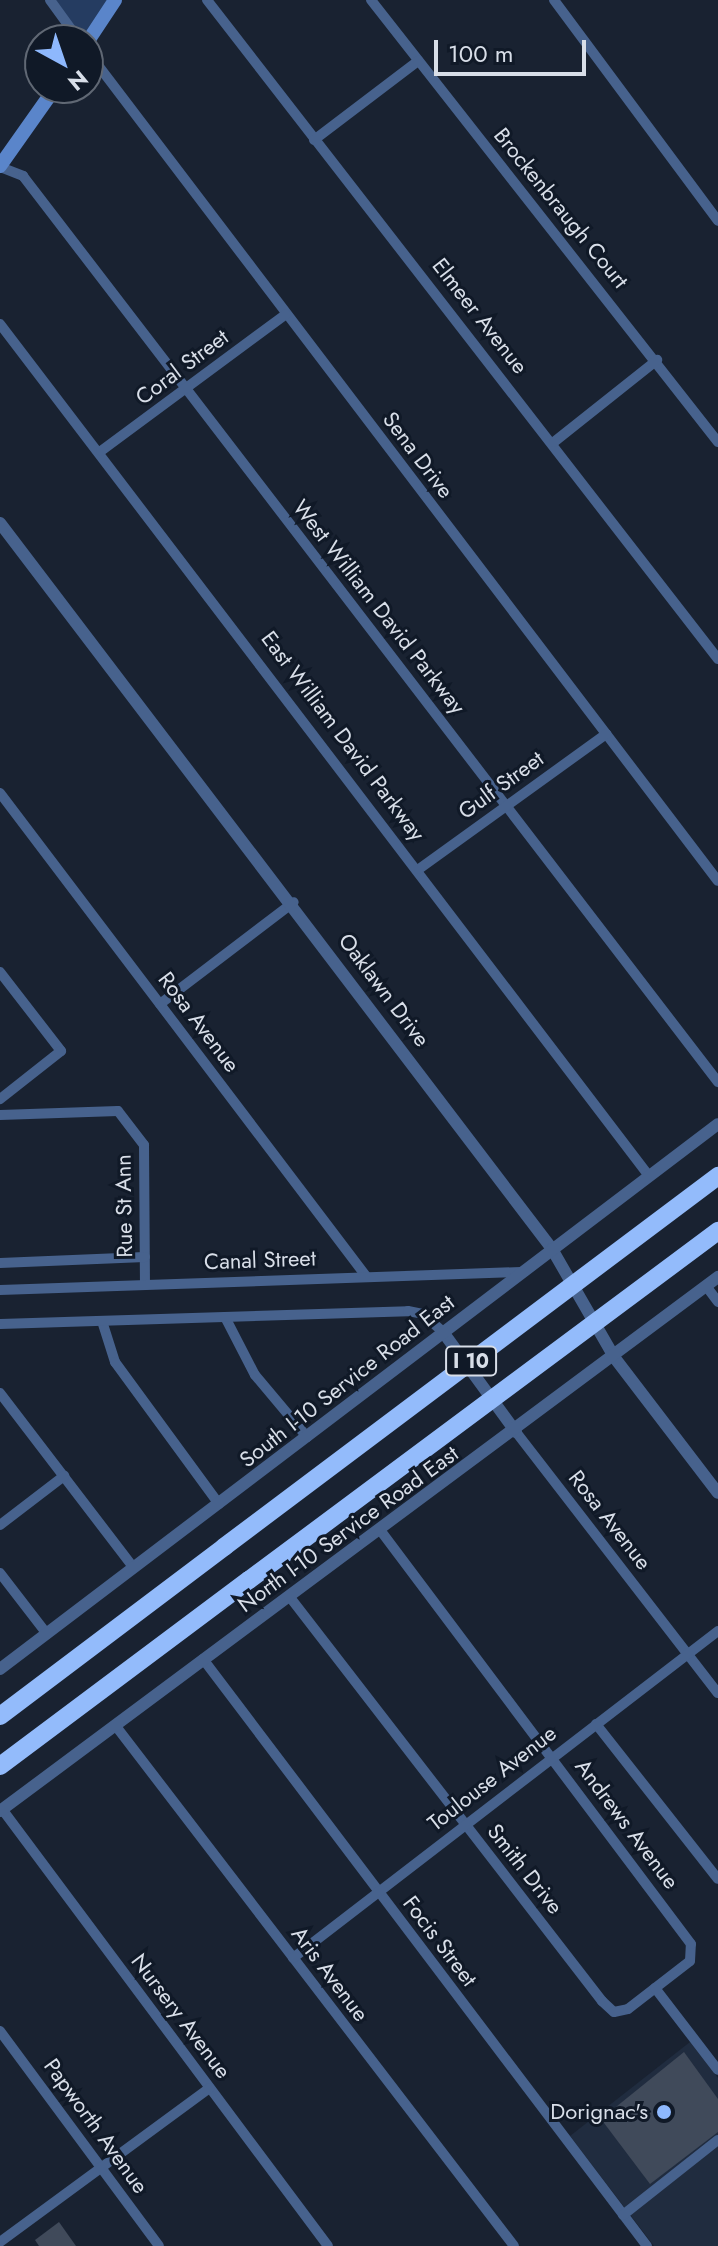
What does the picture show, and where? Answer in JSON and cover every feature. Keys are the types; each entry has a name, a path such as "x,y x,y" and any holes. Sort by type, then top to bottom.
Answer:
{"highway":[{"name":"I 10","path":"0,1716 718,1176"},
{"name":"I 10","path":"0,1766 718,1231"}],"main road":[{"path":"99,24 115,0"},
{"path":"0,167 44,104"}],"street":[{"path":"50,0 67,24"},
{"name":"Elmeer Avenue","path":"207,0 554,442 718,659"},
{"name":"Brockenbraugh Court","path":"371,0 657,360 718,442"},
{"path":"554,0 718,221"},
{"path":"314,140 418,61"},
{"name":"Sena Drive","path":"104,73 718,881"},
{"name":"West William David Parkway","path":"0,167 23,176 718,1082"},
{"name":"Coral Street","path":"101,451 286,314"},
{"name":"East William David Parkway","path":"0,324 101,451 649,1176"},
{"path":"554,442 657,360"},
{"name":"Oaklawn Drive","path":"0,523 294,902 552,1249 614,1357 718,1493"},
{"name":"Gulf Street","path":"419,869 606,734"},
{"name":"Rosa Avenue","path":"0,793 366,1276"},
{"path":"160,1004 294,902"},
{"path":"0,972 61,1051 0,1099"},
{"name":"Rue St Ann","path":"0,1115 118,1111 144,1145 145,1285"},
{"name":"South I-10 Service Road East","path":"0,1669 718,1124"},
{"path":"0,1263 145,1257"},
{"name":"Canal Street","path":"0,1290 521,1272"},
{"name":"North I-10 Service Road East","path":"1,1810 516,1432 718,1277"},
{"path":"706,1286 718,1302"},
{"path":"0,1324 408,1311 423,1314 443,1332"},
{"path":"225,1317 255,1375 307,1437"},
{"path":"102,1321 115,1362 219,1504"},
{"name":"Rosa Avenue","path":"443,1332 516,1432 718,1693"},
{"path":"0,1393 134,1568"},
{"path":"0,1525 64,1476"},
{"name":"Andrews Avenue","path":"380,1530 552,1757 693,1953 655,1988"},
{"path":"0,1573 47,1634"},
{"name":"Smith Drive","path":"289,1596 464,1824 614,2012 628,2009 655,1988"},
{"name":"Toulouse Avenue","path":"293,1958 718,1631"},
{"name":"Focis Street","path":"203,1659 647,2246"},
{"path":"596,1724 718,1879"},
{"name":"Aris Avenue","path":"115,1725 514,2246"},
{"name":"Nursery Avenue","path":"1,1810 328,2246"},
{"path":"655,1988 718,2070"},
{"name":"Papworth Avenue","path":"0,2031 159,2246"},
{"path":"0,2242 210,2088"},
{"path":"623,2215 718,2140"}],"shaded area":[{"path":"52,0 114,0 94,24 69,24"},
{"path":"690,2042 718,2078 718,2246 654,2246 570,2136"}],"building":[{"name":"Dorignac's","path":"684,2052 718,2099 718,2132 650,2184 601,2119"},
{"path":"59,2222 76,2246 39,2246 35,2240"}],"place":[{"name":"Dorignac's","path":"664,2112"}]}
